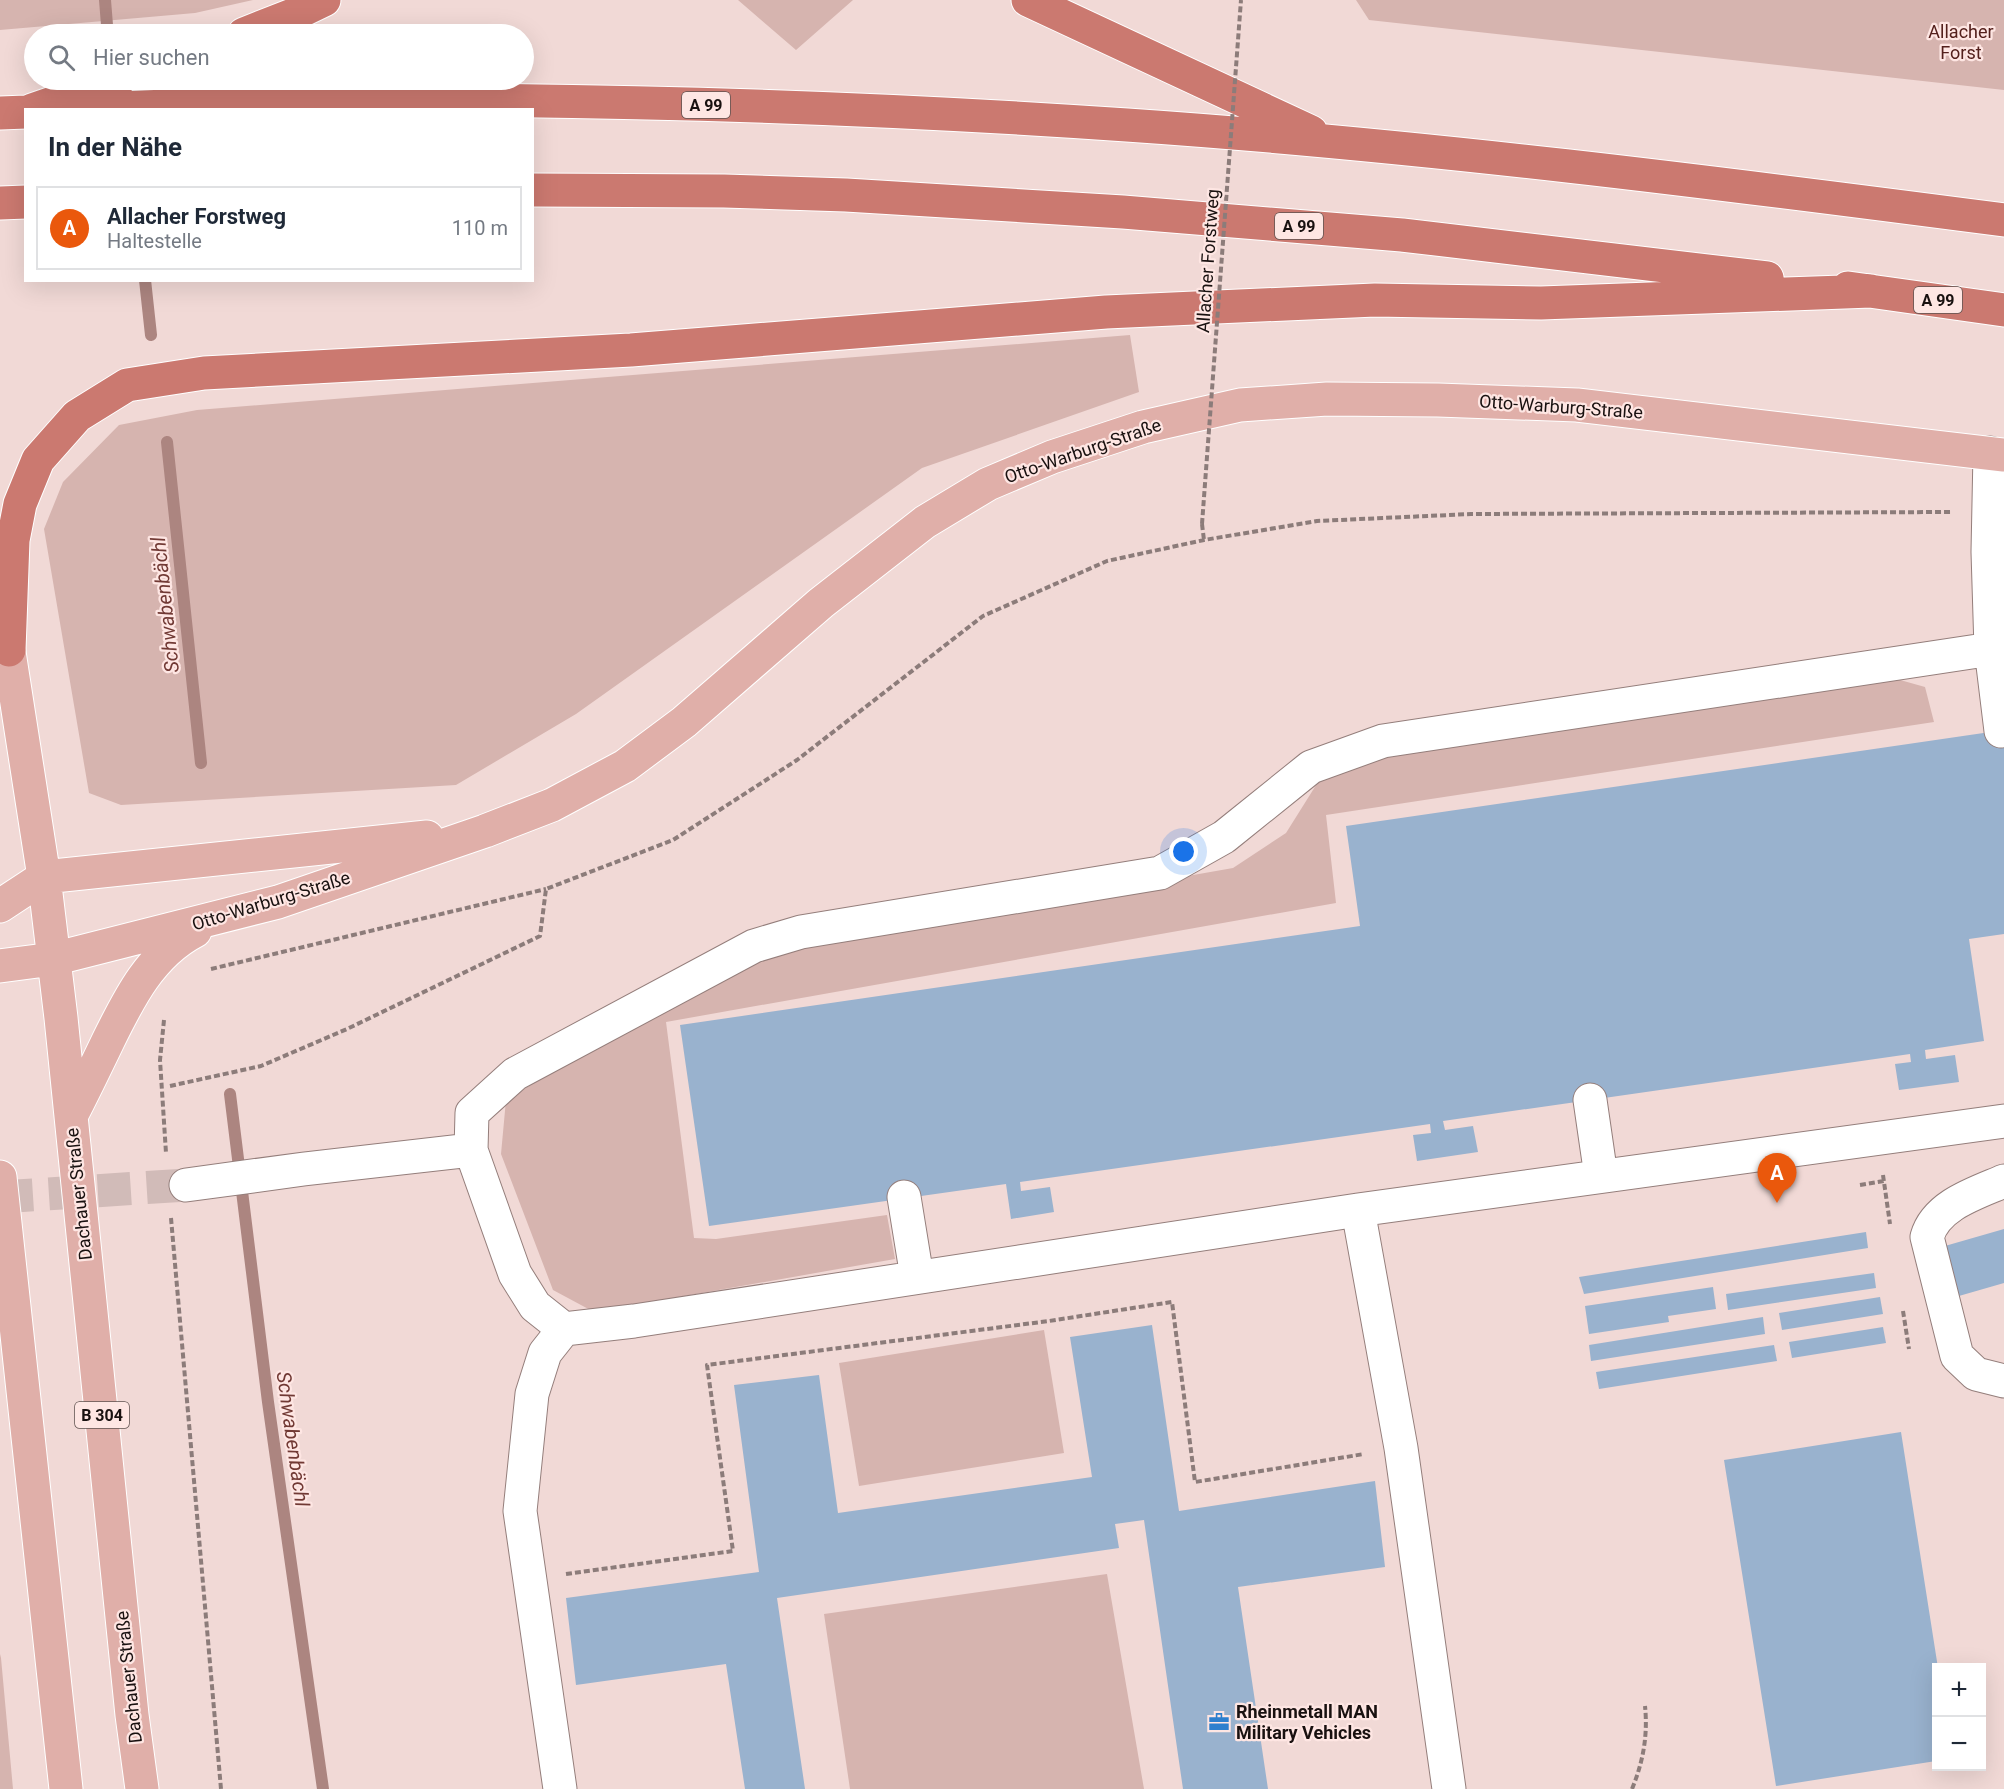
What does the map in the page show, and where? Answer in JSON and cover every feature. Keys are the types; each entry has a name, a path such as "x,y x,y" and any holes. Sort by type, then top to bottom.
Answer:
{"highway":[{"path":"270,24 324,0"},
{"path":"1028,0 1332,141"},
{"path":"38,108 90,90"},
{"name":"A 99","path":"131,108 336,100 574,101 849,110 1125,125 1418,149 1702,181 2004,220"},
{"path":"0,113 24,111"},
{"name":"A 99","path":"534,190 724,191 846,195 1123,212 1402,235 1871,291 2004,310"},
{"path":"0,203 24,202"},
{"path":"9,650 13,540 20,504 38,460 77,416 127,386 204,373 631,350 1106,312 1375,300 1541,303 1871,291"}],"main road":[{"name":"Otto-Warburg-Straße","path":"0,966 53,959 278,903 486,831 552,805 625,766 684,722 821,603 925,522 988,484 1052,457 1143,427 1240,405 1327,399 1438,400 1576,405 1997,454"},
{"name":"Dachauer Straße","path":"0,601 44,877 71,1116 132,1715 142,1789"},
{"name":"Otto-Warburg-Straße","path":"44,877 486,831"},
{"path":"0,906 44,877"},
{"path":"71,1116 134,989 160,956 181,938 218,918"},
{"path":"0,948 53,959"},
{"path":"0,1177 66,1789"}],"street":[{"path":"1997,454 1989,512 2001,731"},
{"path":"1997,648 1383,741 1311,766 1224,837 1160,873 801,932 754,946 516,1074 472,1113 471,1150 515,1274 535,1306 564,1329 634,1321 1358,1210 2004,1120"},
{"path":"1590,1100 1601,1176"},
{"path":"174,1186 471,1150"},
{"path":"2004,1181 1973,1194 1940,1213 1930,1225 1927,1237 1957,1356 1976,1374 2004,1381"},
{"path":"904,1197 917,1277"},
{"path":"1358,1210 1401,1449 1449,1789"},
{"path":"560,1789 520,1511 532,1394 545,1353 564,1329"}],"path":[{"name":"Allacher Forstweg","path":"1204,540 1202,524 1242,0"},
{"path":"201,971 546,889 673,840 797,760 983,616 1107,561 1204,540 1317,521 1471,514 1989,512"},
{"path":"170,1086 261,1066 347,1029 540,936 546,889"},
{"path":"169,1011 164,1020 160,1060 174,1186 221,1789"},
{"path":"1860,1185 1884,1181"},
{"path":"562,1575 733,1551 707,1365 1049,1321 1172,1302 1195,1482 1401,1449"},
{"path":"1632,1789 1640,1770 1647,1730 1645,1706"}],"green space":[{"path":"0,0 253,0 195,13 69,24 24,24 24,28 0,30"},
{"path":"738,0 853,0 796,50"},
{"name":"Allacher Forst","path":"1356,0 2004,0 2004,90 1369,20"},
{"path":"1130,335 1139,392 922,468 576,714 456,785 121,805 89,793 44,529 63,482 119,425 197,410"},
{"path":"1893,678 1925,687 1934,722 1326,815 1336,903 666,1022 694,1238 716,1239 887,1215 895,1259 594,1312 553,1290 501,1154 506,1100 675,998 786,947 1233,868 1286,833 1318,782 1380,749"},
{"path":"1044,1330 1064,1453 859,1486 839,1363"},
{"path":"1107,1574 1144,1789 850,1789 824,1614"},
{"path":"0,1654 1,1658 13,1789 0,1789"}],"building":[{"path":"2004,730 2004,934 1969,939 1984,1041 1925,1050 1926,1059 1955,1055 1959,1082 1899,1090 1895,1064 1911,1062 1910,1054 1443,1121 1445,1130 1473,1126 1478,1152 1417,1161 1413,1135 1431,1133 1430,1124 1020,1182 1021,1191 1050,1187 1054,1212 1011,1219 1006,1184 709,1226 680,1025 1360,926 1346,826"},
{"path":"2004,1229 2004,1283 1952,1298 1938,1248"},
{"path":"1866,1232 1868,1248 1584,1294 1579,1277"},
{"path":"1874,1273 1876,1288 1728,1310 1726,1294"},
{"path":"1713,1287 1716,1309 1668,1316 1669,1322 1589,1334 1585,1306"},
{"path":"1880,1297 1883,1314 1782,1330 1779,1313"},
{"path":"1763,1317 1765,1334 1591,1361 1589,1345"},
{"path":"1152,1325 1179,1511 1375,1481 1385,1567 1238,1587 1268,1789 1183,1789 1144,1520 1115,1524 1119,1548 777,1598 805,1789 745,1789 726,1664 576,1685 566,1598 759,1572 734,1385 819,1375 838,1513 1092,1477 1070,1337"},
{"path":"1883,1327 1886,1343 1792,1358 1789,1342"},
{"path":"1774,1345 1777,1361 1599,1389 1596,1372"},
{"path":"1901,1432 1937,1663 1932,1663 1932,1762 1776,1786 1724,1460"}],"waterway":[{"name":"Schwabenbächl","path":"105,0 107,24"},
{"name":"Schwabenbächl","path":"145,282 151,335"},
{"name":"Schwabenbächl","path":"167,442 201,763"},
{"name":"Schwabenbächl","path":"230,1094 268,1402 323,1789"}],"tunnel":[{"path":"0,1197 186,1185"}],"place":[{"name":"Allacher Forstweg","path":"1777,1203"},
{"name":"Rheinmetall MAN Military Vehicles","path":"1219,1722"}]}
